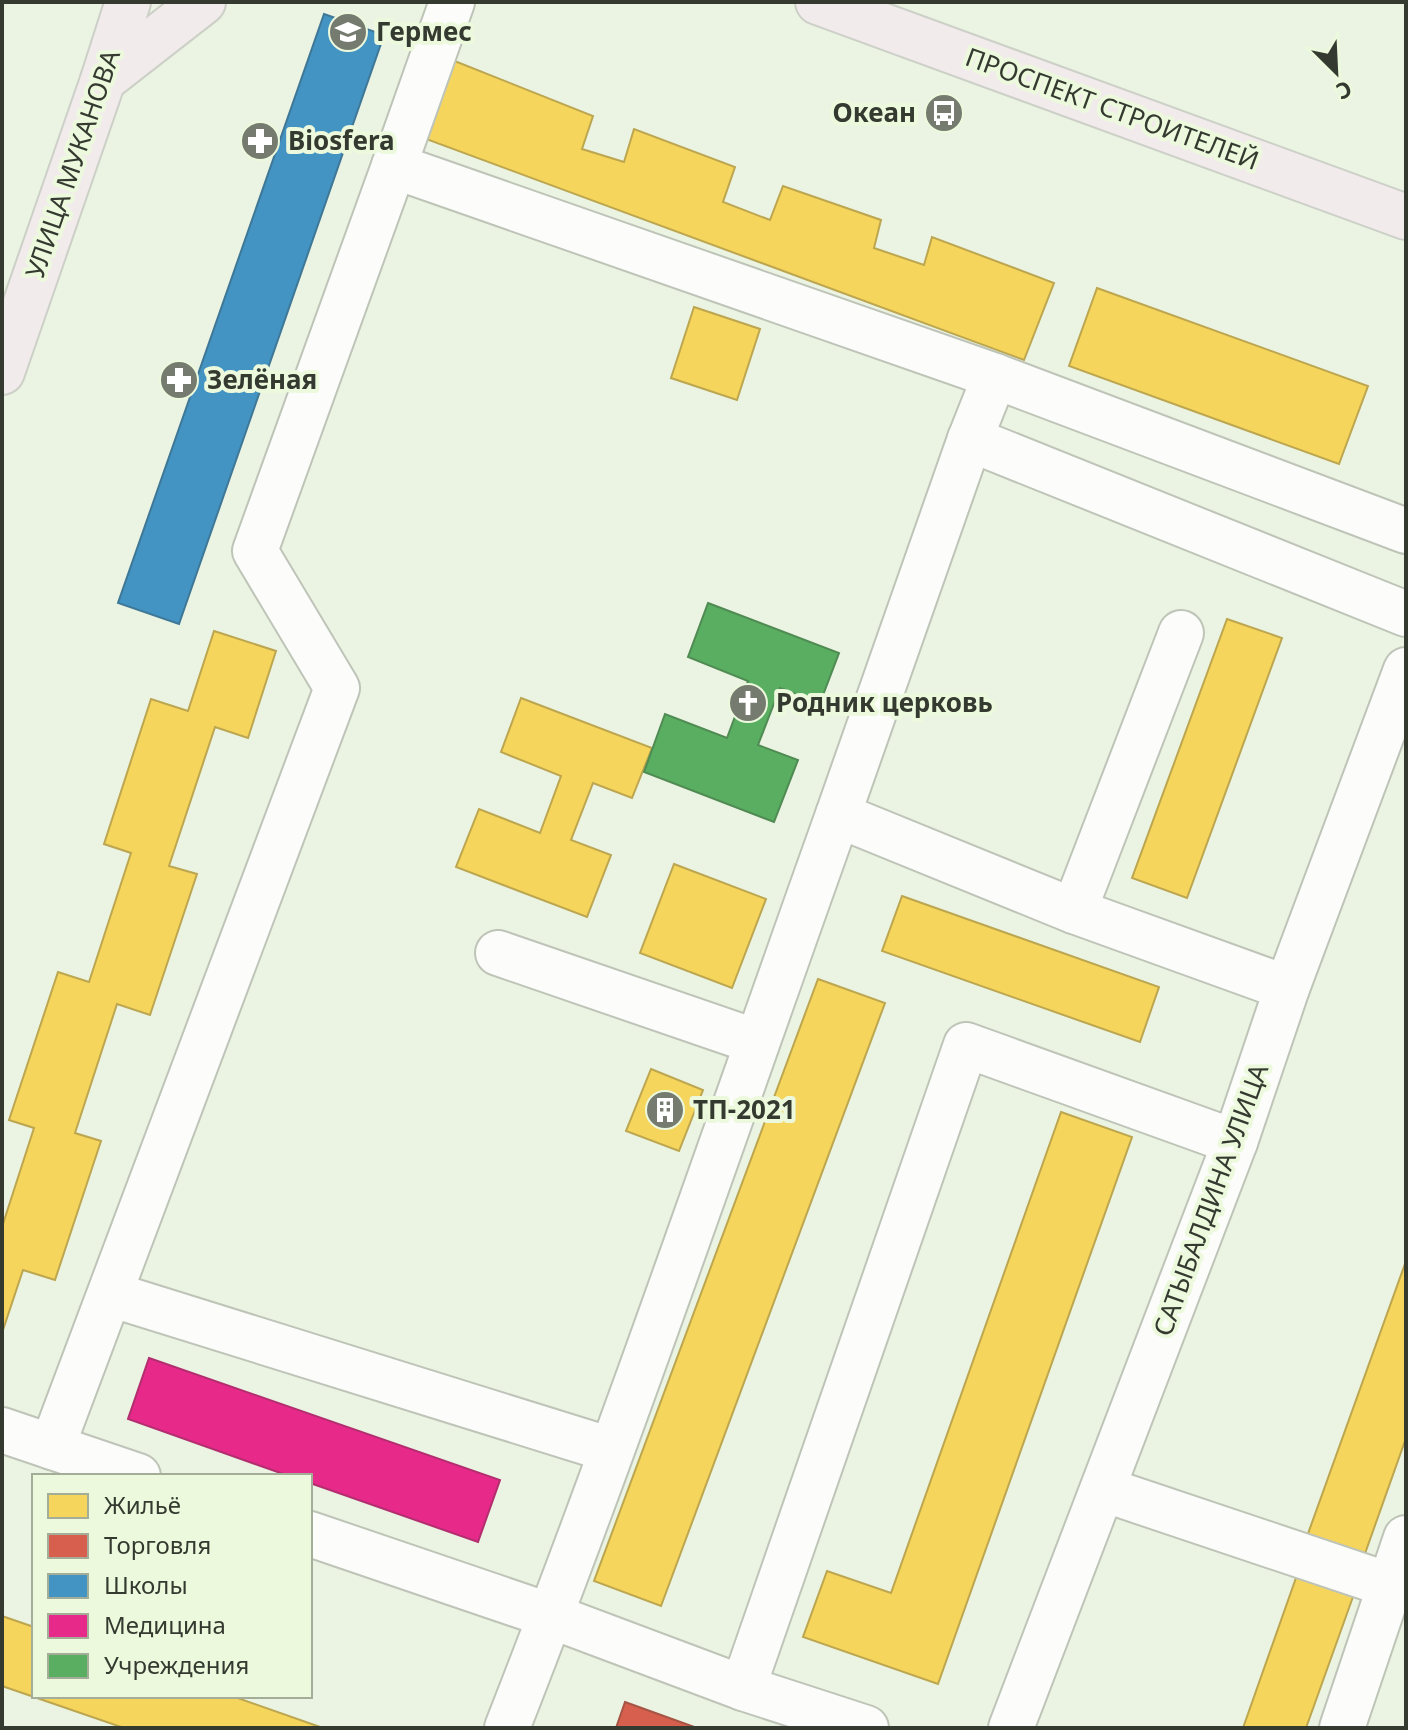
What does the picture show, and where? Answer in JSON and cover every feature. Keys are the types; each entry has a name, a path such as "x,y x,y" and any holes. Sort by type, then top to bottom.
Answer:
{"main road":[{"path":"97,2 103,80"},
{"name":"УЛИЦА МУКАНОВА","path":"2,372 128,2"},
{"path":"103,80 203,2"},
{"name":"ПРОСПЕКТ СТРОИТЕЛЕЙ","path":"818,2 1406,217"}],"street":[{"path":"52,1447 337,688 255,551 452,2"},
{"path":"394,166 995,376 1406,531"},
{"path":"507,1728 611,1450 995,376"},
{"path":"970,439 1406,614"},
{"path":"1074,911 1181,633"},
{"name":"САТЫБАЛДИНА УЛИЦА","path":"1011,1728 1235,1142 1287,988 1406,670"},
{"path":"838,815 1074,911 1287,988"},
{"path":"498,953 757,1042"},
{"path":"762,1705 966,1045 1235,1142"},
{"path":"110,1294 611,1450"},
{"path":"2,1430 132,1474"},
{"path":"1103,1489 1389,1585"},
{"path":"312,1535 551,1616 762,1705 866,1728"},
{"path":"1342,1728 1406,1538"}],"building: Жильё":[{"path":"447,58 593,116 582,149 624,162 634,129 735,167 723,202 770,220 783,186 881,220 874,248 924,265 932,237 1054,283 1024,360 418,136"},
{"path":"1097,288 1368,386 1339,464 1069,366"},
{"path":"694,307 760,329 737,400 671,378"},
{"path":"1227,619 1282,638 1187,898 1132,878"},
{"path":"214,631 276,651 248,738 215,727 169,866 197,874 150,1015 117,1004 75,1133 101,1141 55,1280 23,1270 2,1333 2,1227 34,1128 9,1120 58,972 89,982 131,853 104,844 151,699 188,711"},
{"path":"521,698 652,748 632,798 593,783 571,840 611,855 587,917 456,867 479,809 540,833 561,776 501,752"},
{"path":"674,864 766,899 732,988 640,953"},
{"path":"902,896 1159,987 1140,1042 882,951"},
{"path":"818,979 885,1003 661,1606 594,1581"},
{"name":"ТП-2021","path":"651,1069 703,1090 679,1151 626,1131"},
{"path":"1061,1112 1132,1137 938,1684 803,1637 827,1571 891,1593"},
{"path":"1406,1261 1406,1438 1362,1562 1305,1542"},
{"path":"1297,1575 1354,1594 1306,1728 1243,1728"},
{"path":"2,1616 32,1626 32,1696 2,1686"},
{"path":"37,1698 238,1698 323,1728 124,1728"}],"building: Торговля":[{"path":"625,1702 697,1728 616,1728"}],"building: Школы":[{"path":"324,14 384,35 179,624 118,603"}],"building: Медицина":[{"path":"149,1358 500,1480 478,1542 312,1484 312,1474 283,1474 128,1419"}],"building: Учреждения":[{"path":"708,603 839,653 820,703 780,688 758,745 798,760 774,822 644,772 665,714 727,738 748,681 688,657"}],"place":[{"name":"Гермес","path":"348,32"},
{"name":"Океан","path":"944,113"},
{"name":"Biosfera","path":"260,141"},
{"name":"Зелёная","path":"179,380"},
{"name":"Родник церковь","path":"748,703"},
{"name":"ТП-2021","path":"665,1110"}]}
